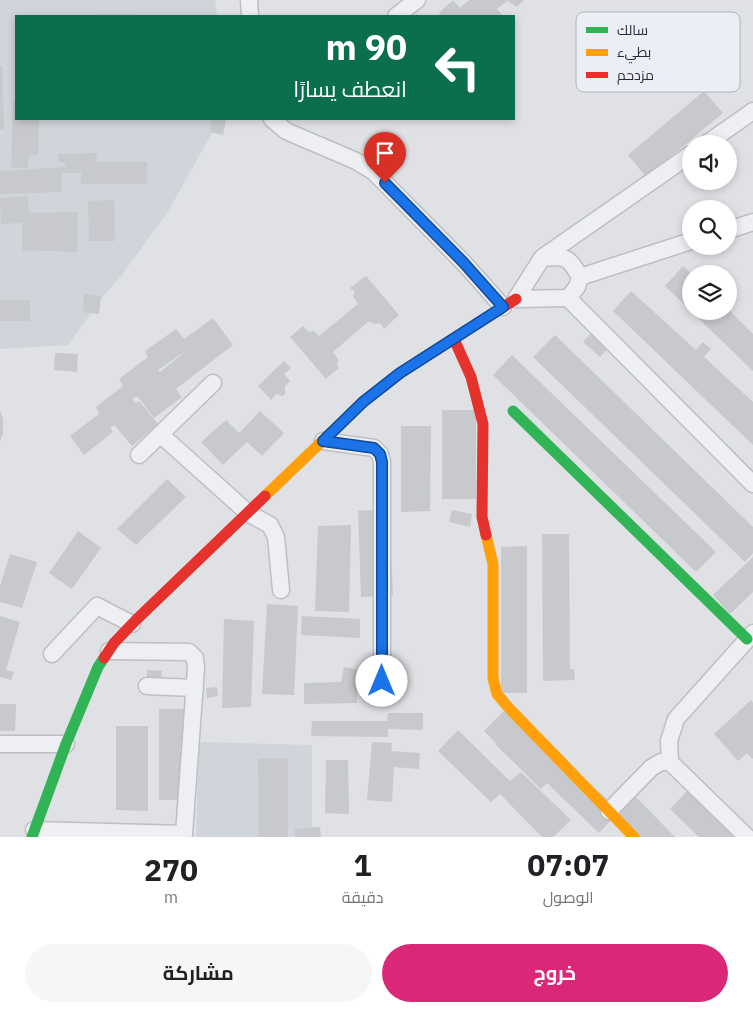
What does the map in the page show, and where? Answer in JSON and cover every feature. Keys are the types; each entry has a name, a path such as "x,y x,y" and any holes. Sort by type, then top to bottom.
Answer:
{"street":[{"path":"249,0 250,15"},
{"path":"397,15 418,0"},
{"path":"719,135 753,111"},
{"path":"273,120 286,131 356,161 374,172 463,262 510,303 568,298 577,287 580,277 572,263 560,256 542,258"},
{"path":"109,651 189,652 195,658 195,688 184,834 33,834 66,744 98,667 109,651 132,624 363,402 400,373 510,303 542,258 682,160"},
{"path":"737,227 753,222"},
{"path":"580,277 682,244"},
{"path":"568,298 753,484"},
{"path":"454,339 472,377 483,424 482,517 493,564 493,678 497,694 634,837"},
{"path":"138,455 213,383"},
{"path":"513,411 750,636 676,719 669,741 670,762 748,837"},
{"path":"160,434 248,513 270,525 276,537 281,590"},
{"path":"323,441 374,448 380,454 382,462 382,681"},
{"path":"52,654 97,606 132,624"},
{"path":"147,686 195,688"},
{"path":"0,744 66,744"},
{"path":"609,811 651,768 661,762 670,762"}],"shaded area":[{"path":"0,0 215,0 217,15 15,15 15,120 219,120 167,213 68,345 0,349"},
{"path":"199,742 312,745 312,837 196,837"}],"building":[{"path":"453,0 460,8 469,0 524,0 517,7 507,1 497,9 502,15 439,15"},
{"path":"94,14 135,14 135,15"},
{"path":"0,66 2,66 4,129 0,129"},
{"path":"705,92 723,113 697,135 682,135 682,147 646,177 628,155"},
{"path":"13,101 15,101 15,120 39,120 38,155 29,155 28,168 11,168"},
{"path":"212,120 226,120 223,135 210,132"},
{"path":"96,153 97,162 147,162 147,184 81,184 81,173 62,173 61,192 0,194 0,171 66,167 65,163 58,162 58,154"},
{"path":"28,196 29,213 78,212 77,252 22,250 22,223 1,224 0,198"},
{"path":"114,200 115,241 89,241 88,201"},
{"path":"682,267 682,302 665,286"},
{"path":"366,276 399,315 384,329 380,323 374,324 369,321 333,352 338,359 337,365 339,368 326,379 290,337 303,326 309,332 314,331 319,336 358,304 353,296 355,292 350,288"},
{"path":"631,291 696,350 703,342 711,349 704,357 753,402 753,445 613,311"},
{"path":"84,294 101,296 99,314 83,312"},
{"path":"0,300 30,300 30,321 0,321"},
{"path":"213,318 233,345 176,389 182,397 154,418 137,396 132,399 136,403 139,401 158,424 132,446 114,425 110,428 113,432 84,455 70,436 99,414 96,407 123,386 119,379 148,357 145,351 176,329 184,339","holes":["187,350 160,372 158,370"]},
{"path":"737,318 753,334 753,371 700,320 737,320"},
{"path":"592,332 609,347 600,357 583,342"},
{"path":"555,335 753,527 753,553 745,562 533,357"},
{"path":"55,353 78,354 77,372 54,370"},
{"path":"512,355 716,552 696,572 493,375"},
{"path":"284,361 291,368 284,374 290,381 285,386 285,394 282,396 277,394 271,400 258,386"},
{"path":"442,410 476,410 476,499 442,499"},
{"path":"0,411 3,419 3,434 0,441"},
{"path":"260,411 284,433 262,456 247,442 223,465 201,442 226,420 239,433"},
{"path":"401,426 431,426 430,511 401,512"},
{"path":"167,479 186,497 136,545 117,529"},
{"path":"389,509 393,595 361,597 358,511"},
{"path":"452,510 472,514 470,527 449,522"},
{"path":"351,525 349,612 315,611 318,526"},
{"path":"78,531 101,548 72,589 49,573"},
{"path":"542,534 569,534 570,669 574,669 575,680 543,681"},
{"path":"527,546 527,693 501,693 501,547"},
{"path":"10,554 37,562 22,608 0,602 0,586"},
{"path":"753,557 753,592 730,614 713,595"},
{"path":"267,604 298,606 294,695 262,694"},
{"path":"0,616 20,622 6,670 14,672 11,680 0,677"},
{"path":"302,616 360,619 360,638 301,635"},
{"path":"224,619 254,621 251,707 222,708"},
{"path":"344,667 397,677 393,695 357,688 357,703 304,704 304,683 341,682"},
{"path":"147,670 162,671 161,679 147,678"},
{"path":"217,687 218,696 207,698 206,688"},
{"path":"751,700 753,703 753,759 747,753 738,761 714,734"},
{"path":"0,704 16,704 15,731 0,731"},
{"path":"159,709 190,709 190,800 159,800"},
{"path":"504,711 619,809 634,795 675,837 639,837 617,814 599,833 547,783 541,789 484,731"},
{"path":"388,713 423,713 423,730 388,729 388,737 311,736 312,721 387,721"},
{"path":"116,726 148,726 148,811 116,810"},
{"path":"458,730 510,781 521,772 571,820 553,837 542,837 500,794 491,802 438,751"},
{"path":"372,742 392,743 391,751 420,753 419,769 394,767 392,802 367,800"},
{"path":"288,758 288,837 259,837 258,759"},
{"path":"326,760 348,760 349,814 325,813"},
{"path":"688,790 749,837 699,837 670,809"},
{"path":"320,827 321,837 295,837 295,829"}],"traffic: fast":[{"path":"513,411 747,639"},
{"path":"32,837 66,744 98,667 104,658"}],"traffic: slow":[{"path":"265,496 363,402 400,373 453,339"},
{"path":"486,535 493,564 493,678 497,694 634,837"}],"traffic: jam":[{"path":"453,339 516,299"},
{"path":"454,339 471,377 483,424 482,517 486,535"},
{"path":"104,658 114,643 136,620 265,496"}],"route":[{"path":"382,681 382,462 380,454 374,448 323,441 363,402 400,373 503,307 463,262 385,183"}]}
